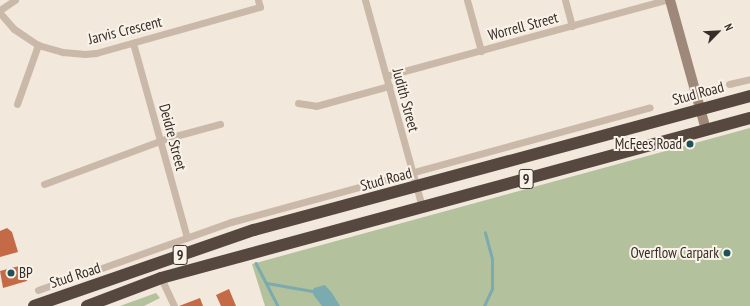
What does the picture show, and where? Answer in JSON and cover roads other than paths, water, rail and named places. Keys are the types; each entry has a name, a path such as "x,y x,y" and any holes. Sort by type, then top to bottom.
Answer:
{"highway":[{"name":"Stud Road","path":"34,306 254,230 750,96"},
{"name":"9","path":"87,306 161,278 750,118"}],"street":[{"path":"0,12 15,0"},
{"name":"Jarvis Crescent","path":"0,12 14,29 38,45 63,52 85,54 133,43 260,7 258,0"},
{"name":"Judith Street","path":"365,0 422,207"},
{"path":"467,0 481,51"},
{"path":"565,0 572,26"},
{"name":"Worrell Street","path":"386,76 666,0"},
{"path":"670,0 706,130"},
{"name":"Deidre Street","path":"133,43 162,141 187,238"},
{"path":"17,104 38,45"},
{"name":"Stud Road","path":"729,84 750,79"},
{"path":"298,104 316,106 389,86"},
{"name":"Stud Road","path":"99,269 230,222 650,107"},
{"path":"44,184 162,141 220,124"},
{"path":"161,278 174,306"},
{"path":"38,290 69,279"},
{"path":"54,284 58,297"}],"water":[{"path":"325,285 340,306 322,306 315,297 312,292 314,288"}],"waterway":[{"path":"484,306 492,289 492,259 485,233"},
{"path":"256,263 278,306"},
{"path":"267,283 313,291"}],"place":[{"name":"McFees Road","path":"690,144"},
{"name":"Overflow Carpark","path":"727,253"},
{"name":"BP","path":"11,273"}]}
